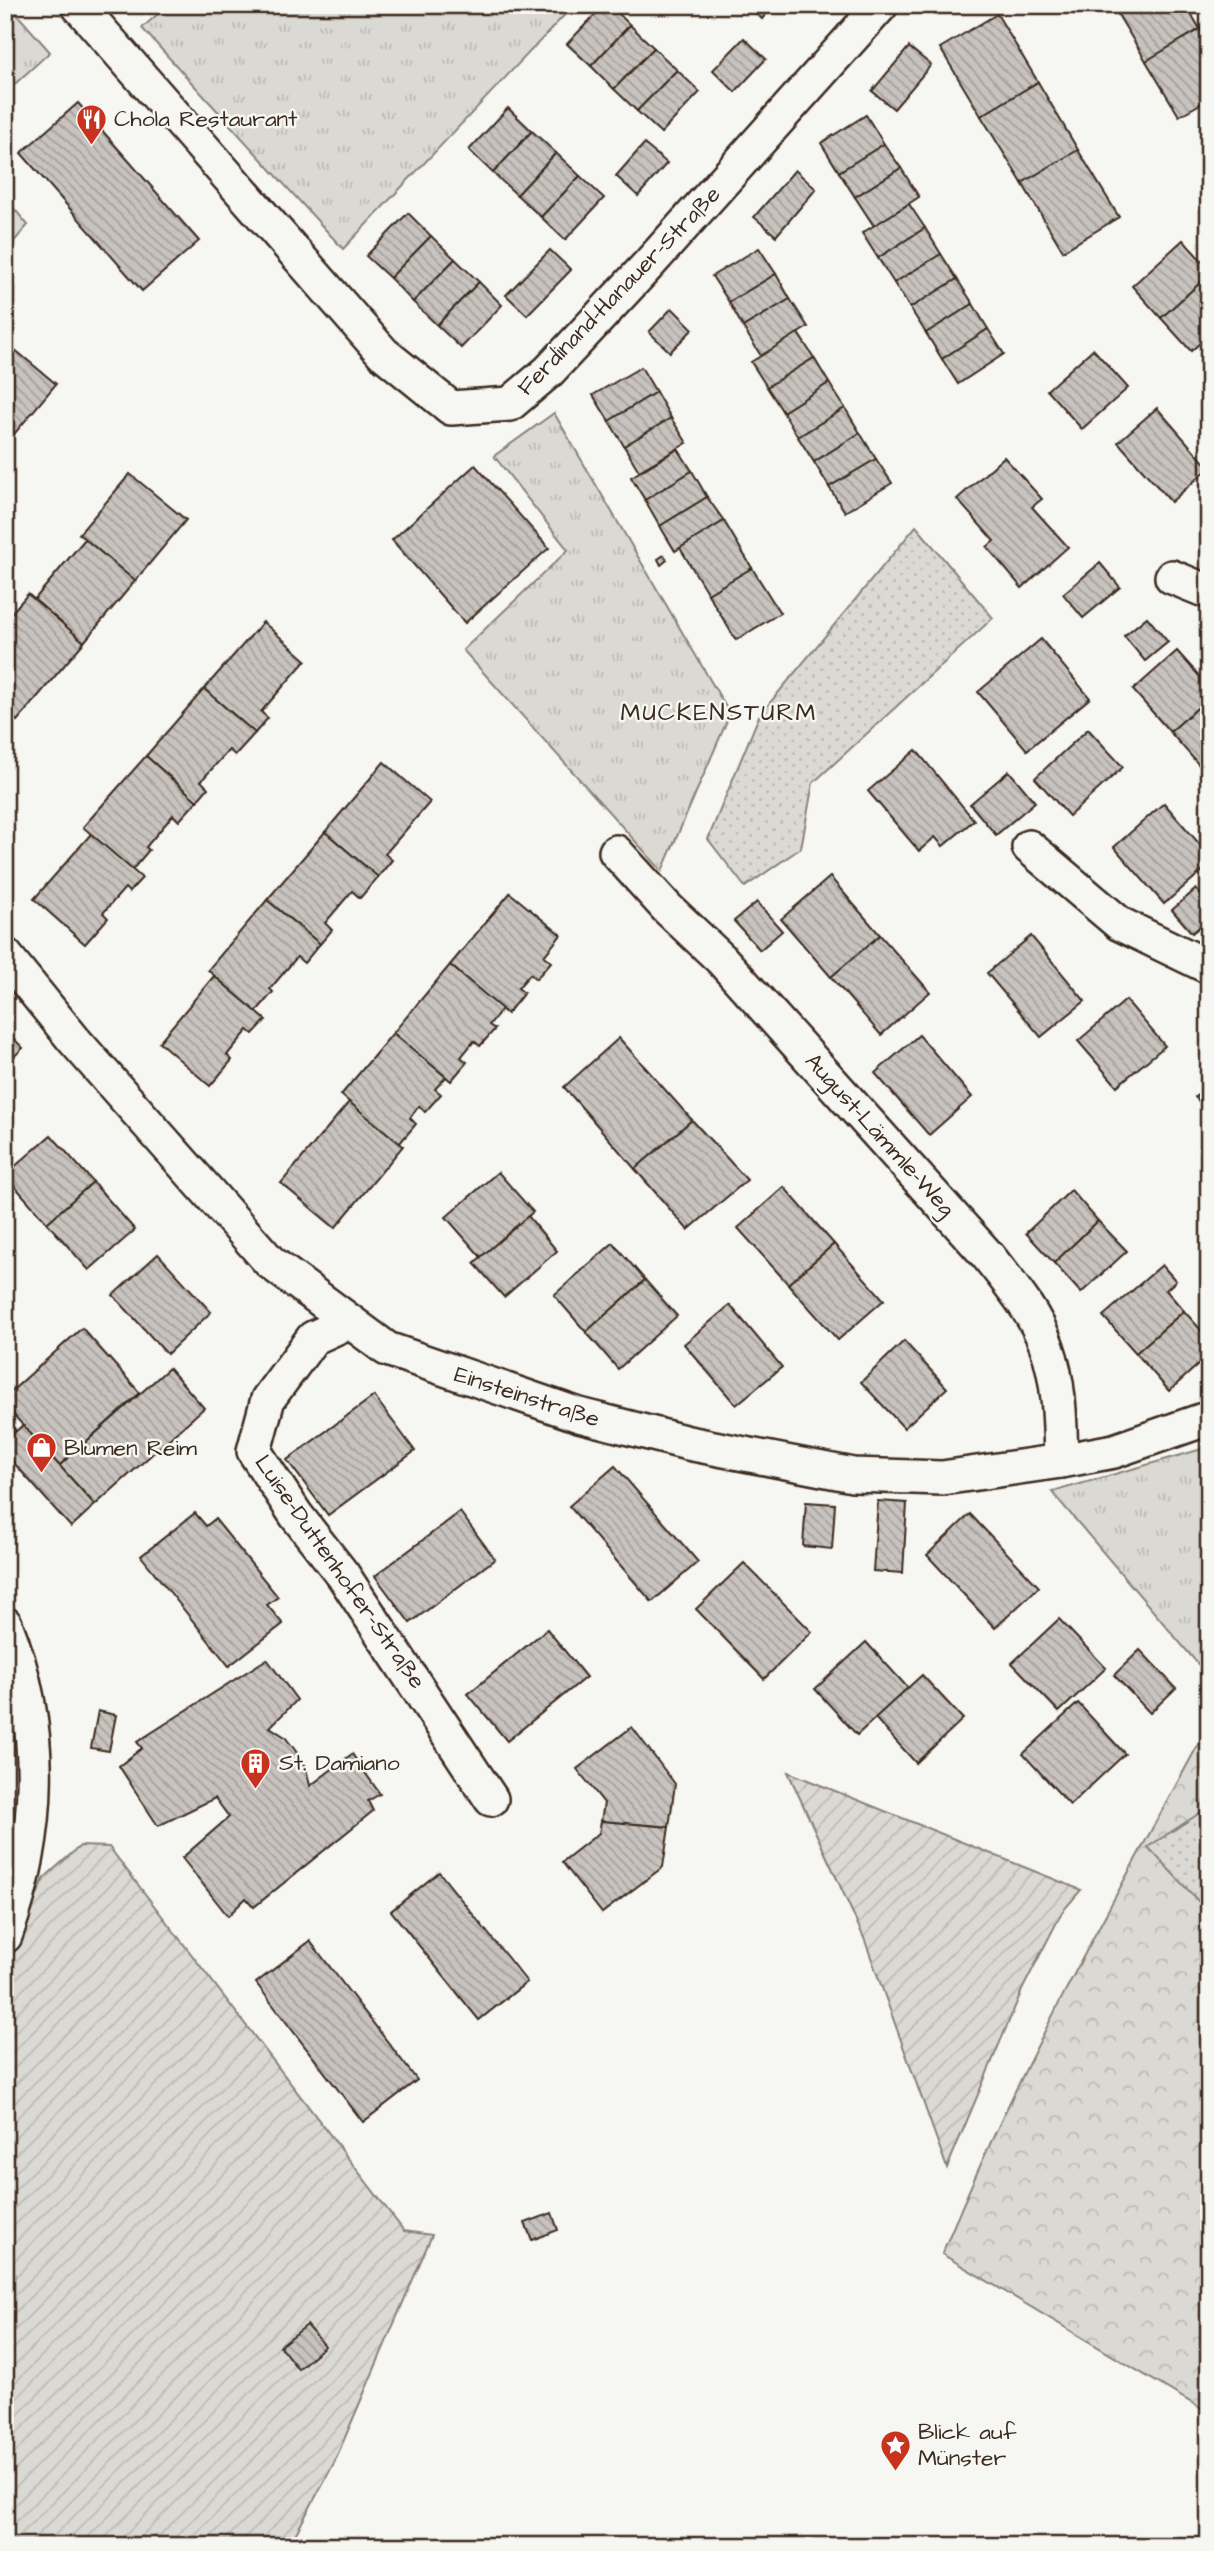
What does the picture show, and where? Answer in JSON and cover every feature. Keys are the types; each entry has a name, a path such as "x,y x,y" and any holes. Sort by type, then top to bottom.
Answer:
{"street":[{"name":"Ferdinand-Hanauer-Straße","path":"78,5 383,353 452,408 510,404 548,371 650,263 881,5"},
{"path":"1172,577 1209,592"},
{"path":"1029,847 1120,923 1209,967"},
{"name":"August-Lämmle-Weg","path":"616,852 667,908 730,969 988,1256 1024,1302 1047,1348 1059,1410 1061,1461"},
{"name":"Einsteinstraße","path":"5,955 74,1040 270,1262 387,1349 579,1415 701,1446 853,1475 942,1478 1061,1461 1114,1451 1209,1418"},
{"name":"Luise-Duttenhofer-Straße","path":"348,1322 313,1338 268,1399 254,1451 296,1516 343,1574 491,1800"},
{"path":"5,1624 23,1678 32,1728 35,1773 34,1828 16,1906 5,1936"}],"green space":[{"path":"5,5 9,5 50,52 5,93"},
{"path":"168,5 574,5 343,249 142,28"},
{"path":"5,198 28,225 5,252"},
{"path":"554,413 730,714 662,871 463,650 568,550 494,456"},
{"path":"916,526 993,618 813,783 801,848 745,887 708,839 759,716"},
{"path":"1209,1447 1209,1677 1052,1492"},
{"path":"1209,1725 1207,2412 942,2254 1034,2052"},
{"path":"788,1772 1081,1890 1062,1912 1022,1990 947,2168 864,1938"},
{"path":"1209,1807 1209,1894 1200,1903 1148,1847"},
{"path":"80,1846 109,1847 404,2231 432,2235 334,2463 289,2546 5,2546 5,1974 44,1878"}],"building":[{"path":"604,5 610,5 630,25 591,66 567,44"},
{"path":"747,5 774,5 762,19"},
{"path":"1112,5 1131,5 1117,13"},
{"path":"1131,5 1186,5 1200,29 1146,61 1117,13"},
{"path":"997,14 1038,82 981,116 940,48"},
{"path":"630,25 654,48 614,89 591,66"},
{"path":"1200,29 1209,43 1209,99 1179,116 1146,61"},
{"path":"744,38 766,59 735,92 713,70"},
{"path":"909,47 931,65 894,109 872,91"},
{"path":"654,48 677,70 637,111 614,89"},
{"path":"677,70 700,92 661,133 637,111"},
{"path":"1038,82 1078,150 1022,183 981,116"},
{"path":"78,103 199,241 142,291 21,153"},
{"path":"508,108 532,131 493,173 469,150"},
{"path":"866,115 884,144 839,172 821,143"},
{"path":"532,131 556,153 517,195 493,173"},
{"path":"644,144 667,163 638,196 616,176"},
{"path":"884,144 901,168 855,197 839,172"},
{"path":"1078,150 1119,217 1063,251 1022,183"},
{"path":"556,153 580,176 541,217 517,195"},
{"path":"901,168 919,197 874,226 855,197"},
{"path":"795,170 816,189 776,236 754,217"},
{"path":"580,176 604,198 565,240 541,217"},
{"path":"909,204 925,228 878,258 862,233"},
{"path":"408,213 431,236 390,278 366,256"},
{"path":"925,228 941,254 894,283 878,258"},
{"path":"431,236 455,259 413,302 390,278"},
{"path":"1183,240 1209,269 1209,275 1161,318 1132,286"},
{"path":"759,248 776,274 729,302 712,276"},
{"path":"550,250 571,270 527,315 506,295"},
{"path":"941,254 957,279 910,308 894,283"},
{"path":"455,259 479,282 437,325 413,302"},
{"path":"776,274 790,299 743,327 729,302"},
{"path":"1209,275 1209,335 1191,351 1161,318"},
{"path":"957,279 973,304 926,333 910,308"},
{"path":"479,282 502,305 461,348 437,325"},
{"path":"790,299 808,327 761,356 743,327"},
{"path":"973,304 988,329 942,359 926,333"},
{"path":"672,308 693,329 670,352 649,332"},
{"path":"988,329 1004,354 958,384 942,359"},
{"path":"798,333 814,358 767,387 751,362"},
{"path":"8,344 56,384 5,445 5,348"},
{"path":"1093,349 1128,388 1082,429 1047,390"},
{"path":"814,358 829,383 783,412 767,387"},
{"path":"641,367 656,392 609,421 593,395"},
{"path":"829,383 845,408 798,437 783,412"},
{"path":"656,392 671,418 624,446 609,421"},
{"path":"845,408 860,433 814,462 798,437"},
{"path":"1157,408 1209,468 1171,502 1118,442"},
{"path":"671,418 687,443 639,471 624,446"},
{"path":"860,433 876,459 829,487 814,462"},
{"path":"678,449 692,471 645,500 631,477"},
{"path":"1004,457 1042,499 1032,507 1068,547 1022,588 987,547 994,541 957,499"},
{"path":"876,459 892,483 845,512 829,487"},
{"path":"475,465 549,548 465,623 392,540"},
{"path":"692,471 707,497 660,526 645,500"},
{"path":"130,474 186,520 135,581 79,534"},
{"path":"707,497 724,521 675,551 660,526"},
{"path":"724,521 752,568 708,594 680,548"},
{"path":"85,539 135,581 84,642 34,600"},
{"path":"664,555 667,560 661,565 658,559"},
{"path":"1100,563 1120,587 1083,618 1063,594"},
{"path":"752,568 780,613 736,640 708,594"},
{"path":"28,594 84,642 17,721 5,711 5,620"},
{"path":"1147,617 1168,642 1145,661 1124,636"},
{"path":"263,622 306,660 261,712 268,718 255,733 204,689"},
{"path":"1041,639 1090,698 1027,750 978,692"},
{"path":"1177,651 1209,687 1209,698 1170,732 1133,690"},
{"path":"204,689 255,733 235,755 229,750 201,781 208,788 197,801 146,756"},
{"path":"1209,698 1209,772 1207,774 1170,732"},
{"path":"1088,729 1123,767 1069,816 1035,778"},
{"path":"916,750 974,820 943,846 935,837 919,851 868,791"},
{"path":"146,756 197,801 179,821 173,815 146,847 149,850 132,870 83,827"},
{"path":"384,762 430,802 385,854 392,860 378,877 325,832"},
{"path":"1009,771 1035,802 996,835 970,804"},
{"path":"1164,803 1209,855 1209,865 1164,904 1114,847"},
{"path":"325,832 378,877 360,898 352,891 325,923 332,930 320,944 267,900"},
{"path":"91,834 142,878 129,892 125,888 103,913 108,918 85,944 34,899"},
{"path":"830,877 880,935 831,977 781,919"},
{"path":"1196,889 1209,904 1209,919 1192,933 1172,910"},
{"path":"510,893 561,935 544,956 551,962 536,979 530,974 518,988 524,993 507,1014 450,965"},
{"path":"267,900 320,944 304,963 297,957 270,989 273,992 256,1012 208,970"},
{"path":"757,902 782,931 760,950 734,921"},
{"path":"880,935 930,992 881,1035 831,977"},
{"path":"1031,936 1085,1001 1041,1037 987,973"},
{"path":"450,965 502,1009 489,1025 495,1029 480,1046 474,1041 461,1057 467,1062 451,1081 393,1033"},
{"path":"214,976 266,1020 253,1034 248,1030 227,1055 232,1060 210,1086 159,1042"},
{"path":"1126,1000 1165,1046 1117,1086 1078,1041"},
{"path":"5,1030 23,1048 5,1065"},
{"path":"393,1033 446,1077 435,1089 441,1094 425,1112 419,1106 410,1118 416,1124 399,1144 341,1095"},
{"path":"919,1035 972,1097 929,1135 875,1073"},
{"path":"619,1038 692,1120 635,1169 564,1087"},
{"path":"1209,1085 1209,1112 1195,1097"},
{"path":"349,1102 403,1146 335,1228 281,1183"},
{"path":"692,1120 747,1180 688,1230 635,1169"},
{"path":"51,1135 93,1182 47,1223 5,1175"},
{"path":"498,1172 533,1212 481,1257 446,1217"},
{"path":"93,1182 135,1230 89,1270 47,1223"},
{"path":"784,1187 834,1244 788,1284 738,1228"},
{"path":"1071,1190 1098,1221 1054,1263 1026,1233"},
{"path":"528,1216 557,1251 504,1297 474,1263"},
{"path":"1098,1221 1127,1251 1081,1293 1054,1263"},
{"path":"613,1243 645,1280 586,1332 554,1295"},
{"path":"834,1244 884,1300 838,1340 788,1284"},
{"path":"158,1254 211,1312 167,1354 113,1295"},
{"path":"1162,1265 1176,1281 1166,1290 1184,1311 1136,1353 1103,1316"},
{"path":"645,1280 677,1316 618,1369 586,1332"},
{"path":"730,1305 782,1367 736,1405 684,1344"},
{"path":"1184,1311 1209,1339 1209,1355 1169,1391 1136,1353"},
{"path":"82,1328 140,1393 59,1466 5,1405 5,1397"},
{"path":"904,1341 947,1388 904,1428 861,1382"},
{"path":"169,1368 204,1408 95,1505 59,1466"},
{"path":"374,1396 415,1451 328,1515 287,1460"},
{"path":"5,1419 16,1431 5,1441"},
{"path":"23,1425 95,1505 71,1527 5,1453 5,1441"},
{"path":"615,1466 698,1562 652,1602 569,1506"},
{"path":"878,1501 907,1503 903,1573 873,1571"},
{"path":"806,1502 835,1504 832,1549 803,1546"},
{"path":"460,1512 495,1559 410,1623 375,1576"},
{"path":"195,1513 206,1526 215,1519 278,1597 267,1605 283,1624 229,1666 141,1556"},
{"path":"970,1514 1039,1587 995,1628 927,1555"},
{"path":"744,1563 812,1632 764,1679 696,1609"},
{"path":"1059,1619 1106,1668 1059,1712 1012,1663"},
{"path":"547,1629 586,1677 507,1741 468,1694"},
{"path":"866,1642 908,1688 857,1735 815,1689"},
{"path":"1140,1650 1176,1688 1150,1713 1114,1675"},
{"name":"St. Damiano","path":"267,1659 297,1700 270,1727 285,1737 295,1750 306,1768 310,1786 352,1754 380,1794 368,1801 373,1811 254,1907 246,1898 228,1916 182,1858 229,1817 215,1798 158,1826 119,1766 142,1748 137,1742"},
{"path":"922,1675 963,1719 916,1763 875,1718"},
{"path":"1078,1703 1125,1754 1070,1805 1023,1754"},
{"path":"98,1711 116,1715 109,1751 91,1748"},
{"path":"632,1727 675,1784 669,1827 601,1821 604,1803 577,1769"},
{"path":"601,1821 669,1827 663,1867 602,1913 562,1862 599,1833"},
{"path":"439,1872 527,1982 479,2020 391,1911"},
{"path":"310,1941 417,2080 363,2122 256,1983"},
{"path":"552,2213 558,2230 532,2240 525,2223"},
{"path":"307,2325 325,2346 298,2369 280,2346"}],"place":[{"name":"Chola Restaurant","path":"91,146"},
{"name":"Blumen Reim","path":"41,1475"},
{"name":"St. Damiano","path":"256,1790"},
{"name":"Blick auf Münster","path":"895,2472"}],"district":[{"name":"MUCKENSTURM","path":"719,713"}]}
